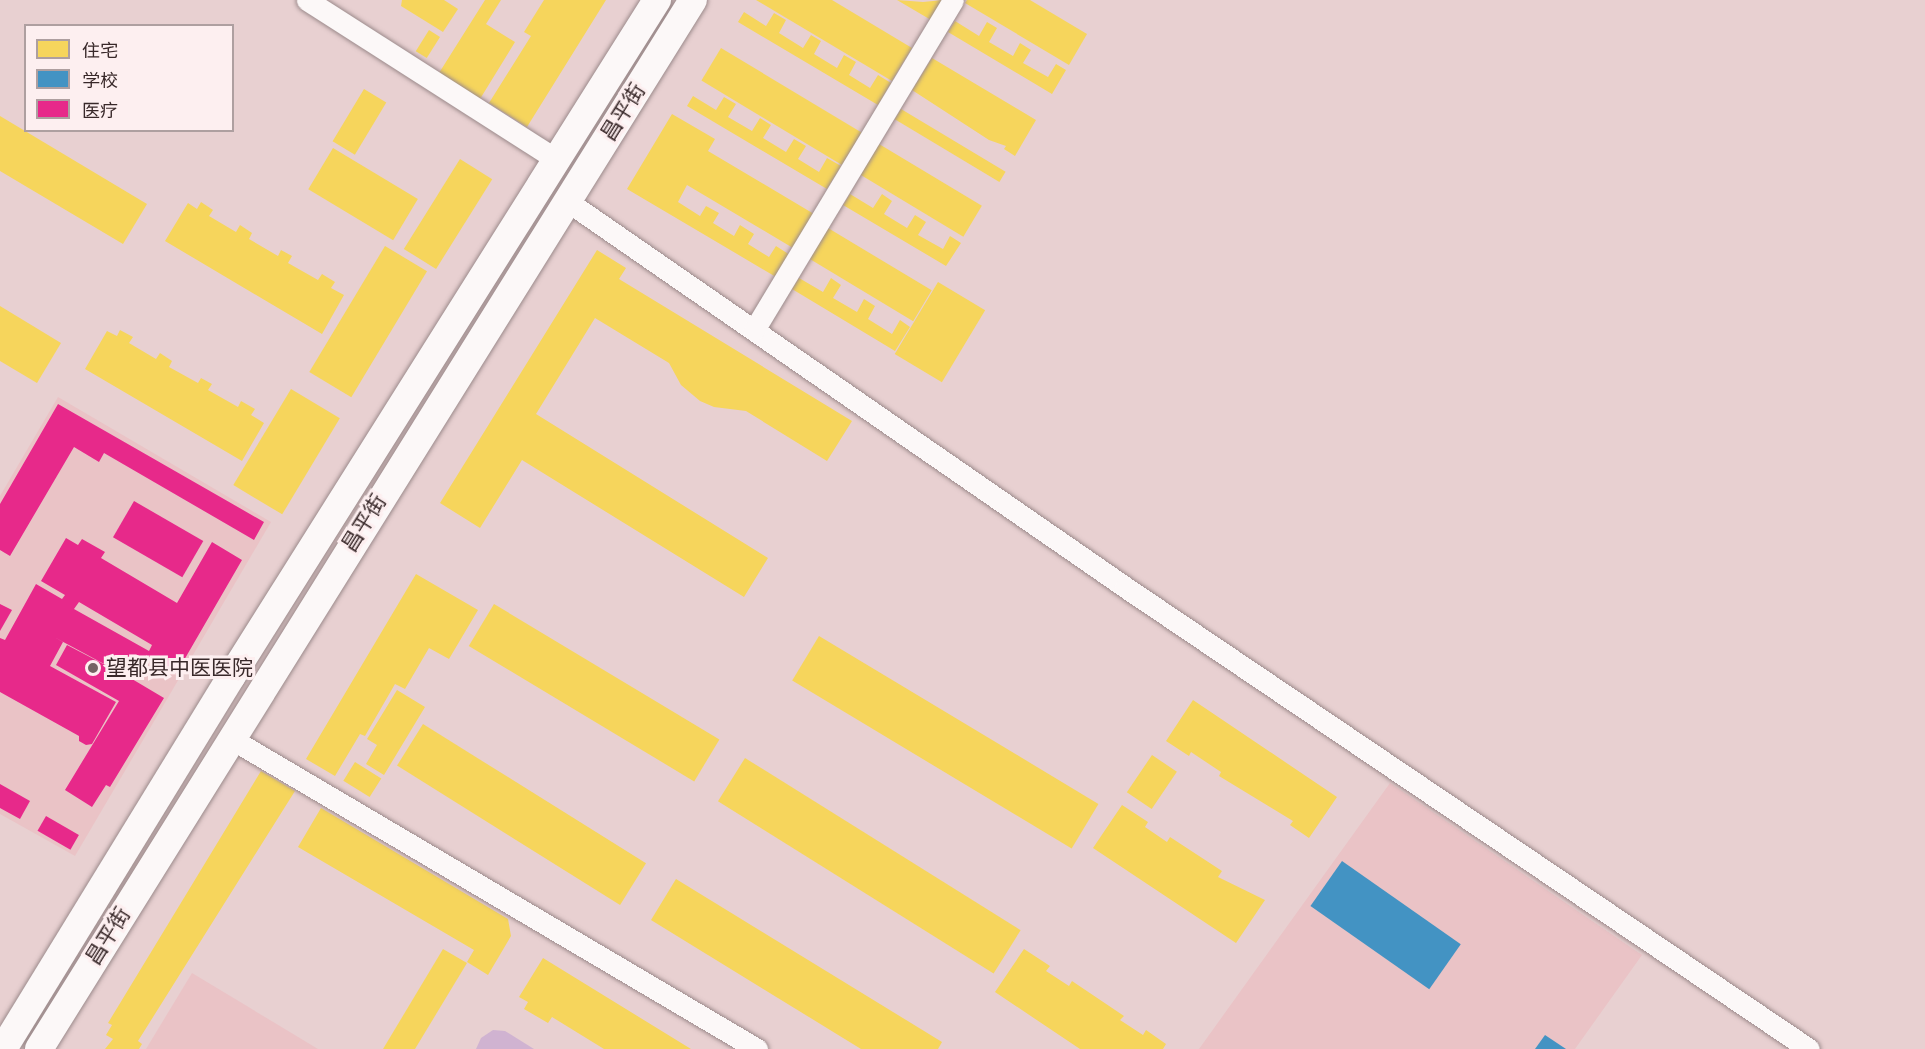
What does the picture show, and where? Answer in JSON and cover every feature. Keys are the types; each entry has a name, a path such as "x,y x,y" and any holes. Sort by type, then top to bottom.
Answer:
{"street":[{"path":"308,0 557,160"},
{"name":"昌平街","path":"3,1049 657,0"},
{"name":"昌平街","path":"39,1049 230,738 693,0"},
{"path":"754,330 953,0"},
{"path":"567,201 1145,601 1809,1049"},
{"path":"230,738 757,1049"}],"shaded area":[{"name":"望都县中医医院","path":"58,397 271,522 75,856 0,814 0,496"},
{"path":"1390,783 1642,955 1575,1049 1199,1049"},
{"path":"192,973 318,1049 146,1049"},
{"path":"493,1030 505,1031 534,1049 476,1049 481,1038"}],"building: 住宅":[{"path":"402,0 444,0 458,9 443,32 401,6"},
{"path":"485,0 501,0 486,24 515,42 480,99 439,73"},
{"path":"544,0 606,0 527,127 489,103 531,36 524,32"},
{"path":"756,0 832,0 912,48 892,81"},
{"path":"897,0 923,2 943,0 931,20"},
{"path":"967,0 1030,0 1087,34 1069,65 965,3"},
{"path":"744,12 766,26 774,13 786,20 779,33 803,48 811,35 821,41 814,54 837,68 844,55 856,62 849,75 870,88 878,75 891,83 878,105 738,22"},
{"path":"955,21 979,36 987,22 997,28 989,42 1013,56 1020,43 1031,50 1023,63 1048,77 1056,64 1066,70 1052,94 948,32"},
{"path":"429,30 440,37 427,58 416,51"},
{"path":"721,48 862,132 842,165 701,81"},
{"path":"932,58 1036,120 1015,156 1004,149 1006,146 989,140 912,90"},
{"path":"364,89 386,102 355,155 333,141"},
{"path":"693,96 716,110 724,97 736,104 728,117 752,131 760,118 771,125 763,138 786,152 794,139 806,146 798,159 819,172 827,158 841,166 827,189 687,106"},
{"path":"901,109 1006,172 999,182 895,119"},
{"path":"672,114 715,139 708,151 814,214 793,248 687,185 678,202 700,216 706,206 719,213 713,223 734,236 740,225 754,234 748,244 769,257 776,246 790,255 776,277 627,189"},
{"path":"0,116 147,204 123,244 0,171"},
{"path":"879,144 982,206 963,237 860,175"},
{"path":"333,148 418,199 393,240 308,189"},
{"path":"460,159 492,179 436,269 404,249"},
{"path":"850,194 873,208 882,194 892,201 884,214 907,228 915,215 926,222 918,235 943,249 950,236 961,243 946,266 843,205"},
{"path":"201,202 213,210 209,216 236,232 240,225 252,233 249,239 278,256 281,250 292,256 288,263 318,280 322,274 335,282 331,288 344,295 322,334 165,241 188,203 197,209"},
{"path":"828,228 932,290 913,321 809,259"},
{"path":"385,246 427,271 351,397 309,372"},
{"path":"597,250 626,268 619,279 852,421 827,461 746,411 714,407 700,401 681,385 669,363 595,318 536,414 768,558 744,597 522,460 480,528 440,503"},
{"path":"799,278 823,292 831,278 841,285 833,298 857,312 864,299 875,306 868,319 892,334 900,320 910,327 895,351 792,289"},
{"path":"938,282 985,310 942,382 895,354"},
{"path":"0,306 61,343 37,383 0,361"},
{"path":"120,330 133,337 129,343 156,359 160,353 172,361 169,367 198,383 201,378 212,384 208,390 238,407 241,401 255,409 251,415 264,423 242,461 85,369 107,331 117,336"},
{"path":"291,389 340,418 282,514 233,485"},
{"path":"416,574 478,610 449,659 429,648 405,689 395,684 365,736 360,734 335,776 306,759"},
{"path":"494,604 719,739 694,781 469,646"},
{"path":"819,636 1098,804 1072,848 792,681"},
{"path":"397,690 425,707 384,775 366,764 377,745 367,739"},
{"path":"1193,700 1337,797 1309,838 1290,825 1293,821 1219,776 1221,772 1191,752 1189,756 1166,741"},
{"path":"423,724 646,863 620,905 397,766"},
{"path":"1152,755 1177,772 1152,809 1127,792"},
{"path":"745,758 1021,930 994,973 718,801"},
{"path":"355,762 381,778 370,797 343,781"},
{"path":"261,771 295,791 138,1041 142,1044 139,1049 105,1049 113,1039 106,1035 112,1025 108,1023"},
{"path":"1122,805 1148,822 1145,827 1167,842 1170,837 1222,871 1218,877 1265,900 1236,943 1093,848"},
{"path":"321,808 508,919 511,936 488,975 467,962 474,950 298,847"},
{"path":"676,879 942,1042 938,1049 861,1049 651,920"},
{"path":"443,949 467,963 415,1049 383,1049"},
{"path":"1024,949 1050,966 1046,971 1069,986 1072,981 1124,1016 1120,1020 1143,1035 1146,1030 1166,1044 1163,1049 1080,1049 995,992"},
{"path":"543,958 691,1049 604,1049 552,1017 548,1023 524,1009 528,1002 519,997"}],"building: 学校":[{"path":"1342,861 1461,944 1429,989 1310,906"},
{"path":"1545,1035 1566,1049 1535,1049"}],"building: 医疗":[{"path":"58,404 264,522 254,540 104,453 99,462 74,447 10,556 0,550 0,504"},
{"path":"134,501 203,541 182,577 113,537"},
{"path":"66,538 78,545 82,539 105,552 101,558 177,603 212,542 242,560 176,674 145,657 132,679 54,637 63,642 50,666 116,702 92,744 86,745 79,741 79,736 0,692 0,638 5,640 36,584 62,599 65,595 41,581","holes":["79,602 152,645 149,651 74,609"]},
{"path":"0,604 12,610 0,631"},
{"path":"67,645 164,698 110,787 106,785 92,807 65,790 119,701 56,665"},
{"path":"0,784 30,801 20,819 0,808"},
{"path":"46,816 79,835 70,850 38,831"}],"place":[{"name":"望都县中医医院","path":"93,668"}]}
